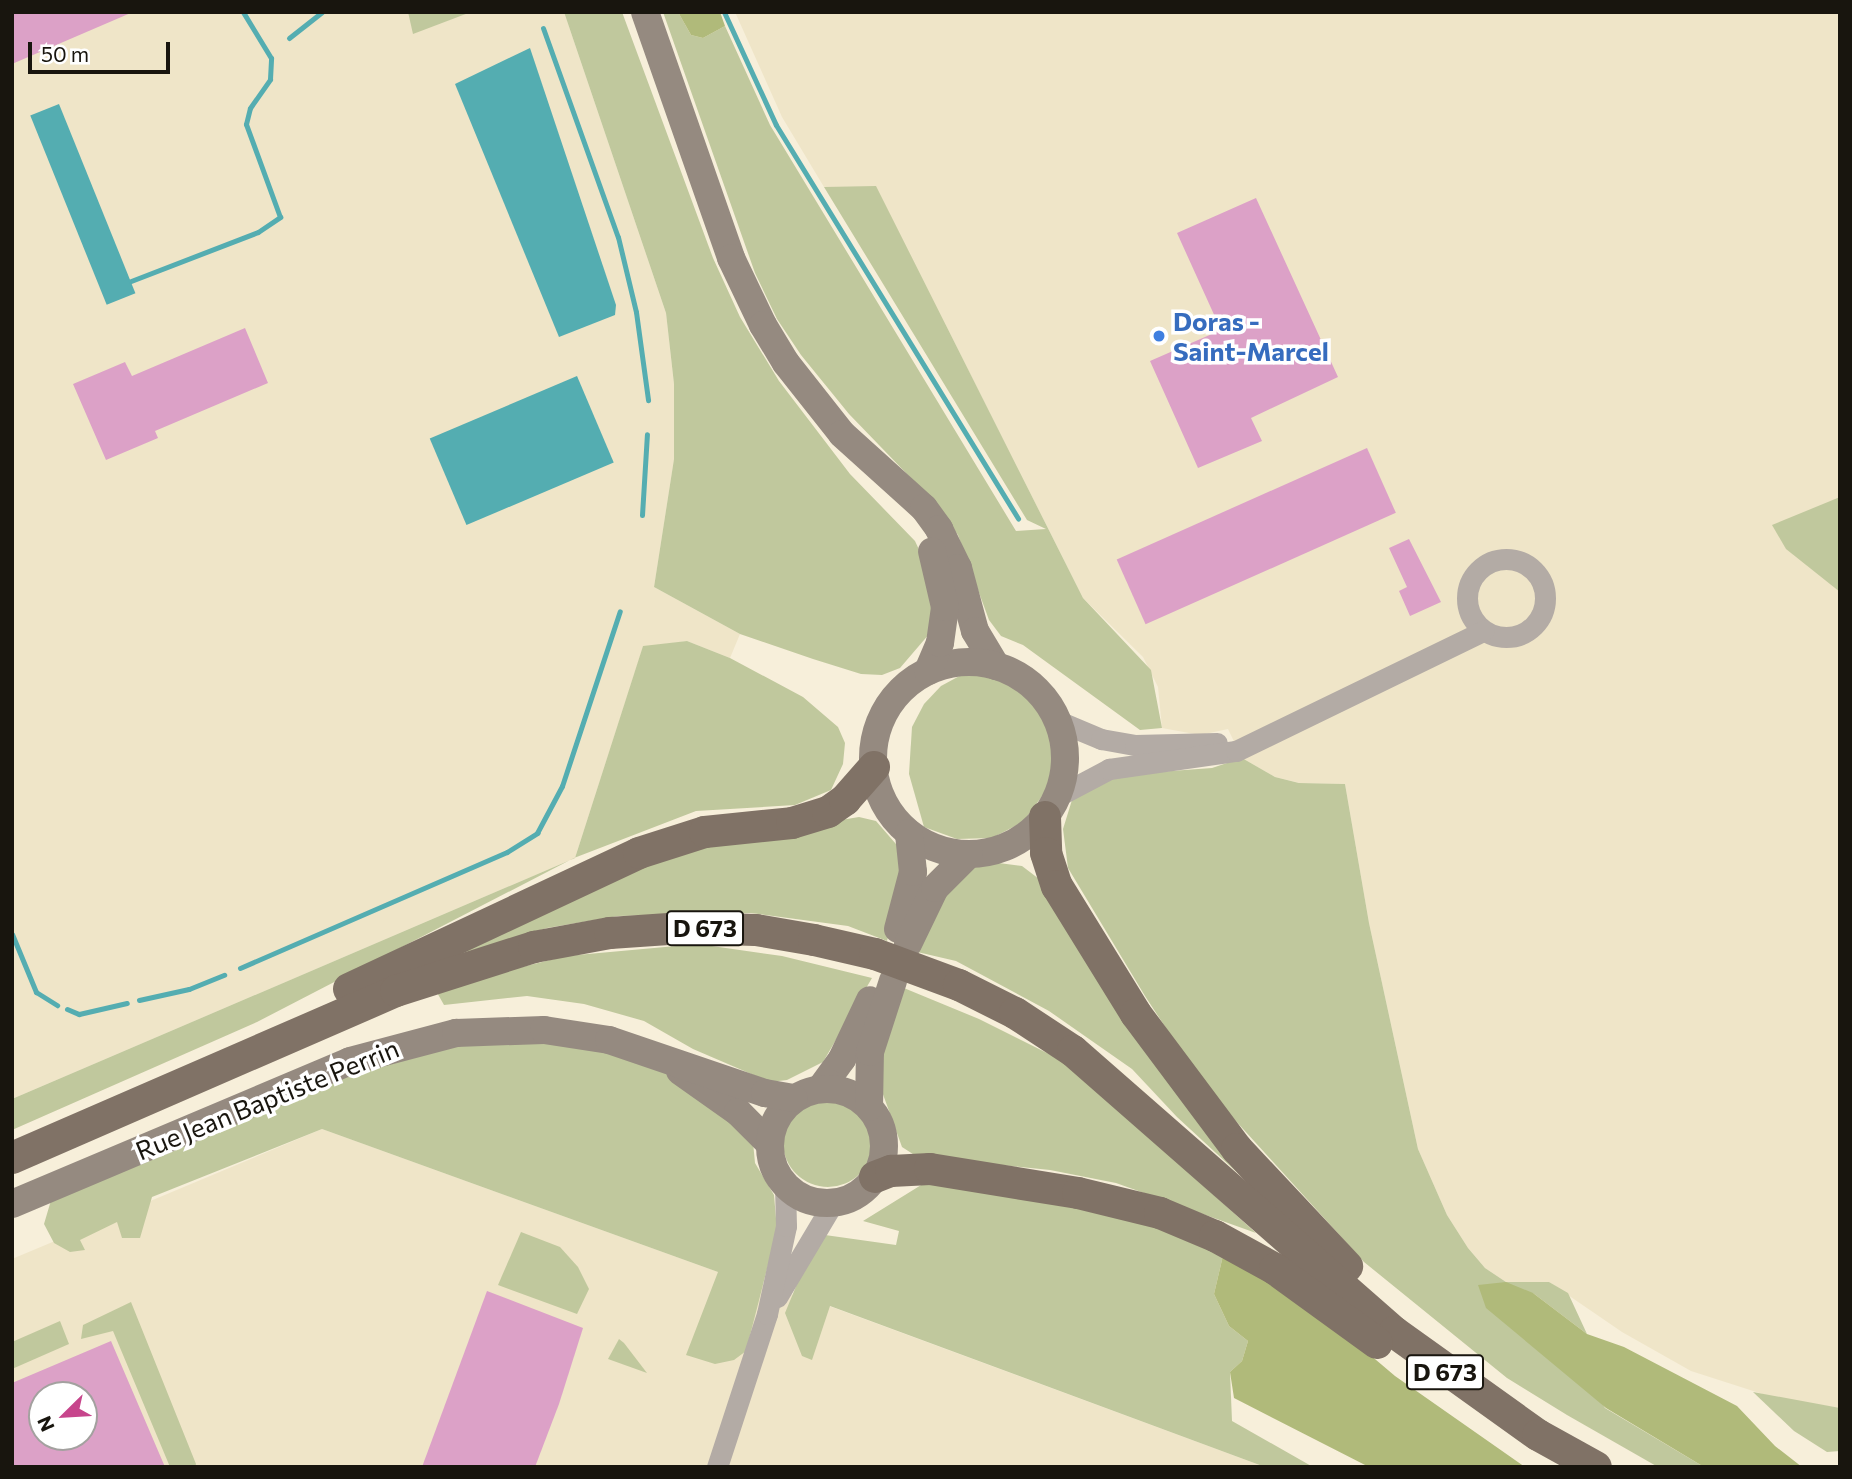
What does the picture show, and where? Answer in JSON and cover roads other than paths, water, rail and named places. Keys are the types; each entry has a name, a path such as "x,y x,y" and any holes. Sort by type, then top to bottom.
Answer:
{"main road":[{"path":"645,12 731,258 763,325 786,363 842,434 924,508 939,529 958,568 975,631 996,666"},
{"path":"900,489 930,546 944,589 944,627 928,671"},
{"path":"970,855 937,849 909,833 884,804 874,767 882,718 906,685 928,671 962,662 996,666 1033,686 1058,721 1065,759 1051,807 1049,868 1072,914 1160,1050 1237,1149 1314,1233 1397,1311 1609,1467"},
{"path":"25,1152 135,1090 639,853 705,832 792,823 828,812 845,800 874,767"},
{"path":"909,833 913,872 902,941 935,888 970,855 1019,840 1051,807"},
{"name":"D 673","path":"25,1152 396,992 534,947 610,933 683,928 756,930 814,940 875,954 959,985 1015,1013 1073,1051 1394,1332 1538,1436 1597,1467"},
{"path":"821,1088 850,1044 887,978 868,1059 869,1107 884,1141 875,1177"},
{"name":"Rue Jean Baptiste Perrin","path":"12,1204 320,1072 403,1044 479,1031 544,1030 608,1040 765,1093 794,1098"},
{"name":"Rue Jean Baptiste Perrin","path":"654,1054 738,1112 769,1143"},
{"path":"869,1107 847,1092 821,1088 794,1098 781,1110 769,1143 776,1173 785,1186 807,1199 833,1203 850,1199 875,1177 908,1168 953,1172 1090,1196 1187,1223 1275,1269 1399,1360 1538,1436"}],"street":[{"path":"1051,807 1109,769 1215,757 1261,740 1483,631"},
{"path":"1058,721 1101,739 1135,745 1261,740"},
{"path":"717,1467 767,1314 786,1226 785,1186"},
{"path":"767,1314 833,1203"}],"water":[{"path":"530,48 616,305 615,315 559,337 455,84"},
{"path":"59,104 135,293 107,305 30,116"},
{"path":"577,376 614,463 466,525 430,439"}],"waterway":[{"path":"131,281 258,232 280,217 246,124 250,108 270,79 271,58 243,12"},
{"path":"289,38 322,12"},
{"path":"724,12 776,125 1018,518"},
{"path":"543,28 618,237 636,312 648,400"},
{"path":"642,515 647,434"},
{"path":"240,968 507,852 537,833 562,786 620,611"},
{"path":"12,934 36,992 57,1005"},
{"path":"139,1000 189,989 224,975"},
{"path":"67,1009 79,1014 127,1003"}],"place":[{"name":"Doras - Saint-Marcel","path":"1159,336"}]}
